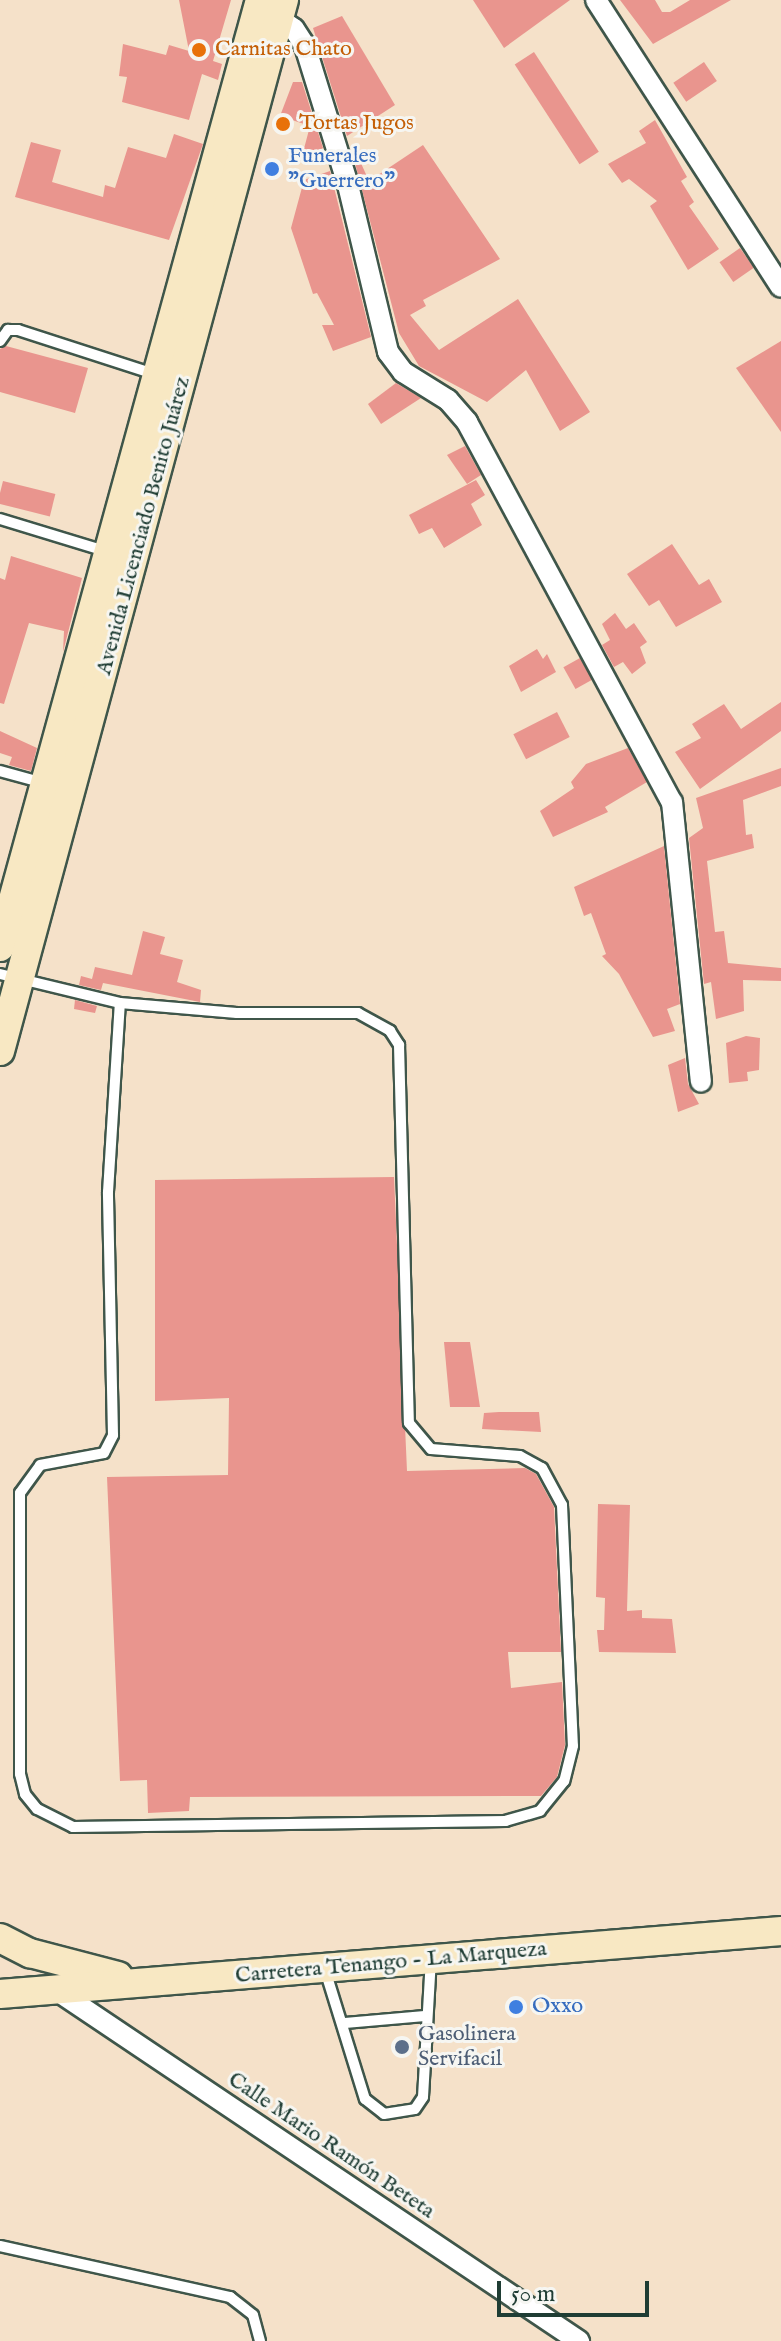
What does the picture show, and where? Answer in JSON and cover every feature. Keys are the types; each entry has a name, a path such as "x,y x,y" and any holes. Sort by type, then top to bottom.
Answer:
{"main road":[{"name":"Avenida Licenciado Benito Juárez","path":"0,1051 10,978 134,559 170,380 270,6"},
{"name":"Avenida Licenciado Benito Juárez","path":"0,947 107,551 170,380"},
{"name":"Carretera Tenango - La Marqueza","path":"0,1994 781,1931"},
{"path":"0,1938 70,1965 150,1982"}],"street":[{"path":"596,0 781,287"},
{"path":"270,6 305,46 348,185 388,352 403,372 448,400 467,422 672,802 701,1082"},
{"name":"Calle Mario Ramón Beteta","path":"56,1990 579,2341"}],"lane":[{"path":"0,341 8,330 18,330 170,380"},
{"path":"0,519 134,559"},
{"path":"0,771 44,783"},
{"path":"10,978 120,1003 223,1013 358,1013 374,1018 399,1045 409,1423 431,1449 520,1456 542,1468 562,1505 573,1746 564,1781 540,1811 506,1821 73,1827 37,1809 25,1794 20,1774 20,1493 40,1465 104,1453 113,1435 108,1192 120,1003"},
{"path":"325,1968 345,2023 365,2099 384,2114 415,2109 423,2097 425,2016 431,1960"},
{"path":"345,2023 425,2016"},
{"path":"0,2246 230,2297 253,2315 260,2341"}],"building":[{"path":"179,0 231,0 213,61 222,64 218,80 202,74 189,120 122,102 127,77 119,76 123,44 166,55 169,45 189,51"},
{"path":"473,0 570,0 504,48"},
{"path":"620,0 655,0 662,12 670,12 690,0 731,0 653,44"},
{"path":"342,16 395,105 347,136 313,28"},
{"path":"534,52 599,152 580,164 515,65"},
{"path":"704,62 717,81 686,102 673,83"},
{"path":"293,82 302,82 323,148 301,160 310,126 280,116"},
{"path":"655,120 687,177 681,181 694,202 689,206 719,249 688,270 650,206 657,201 629,179 622,183 608,164 646,143 639,131"},
{"path":"174,134 203,144 169,240 15,197 31,142 61,150 52,182 103,197 105,185 115,188 128,147 166,158"},
{"path":"423,145 500,259 423,300 426,306 410,315 439,350 518,299 590,412 560,431 526,370 487,402 419,366 399,333 355,163 360,161 369,181"},
{"path":"330,171 371,337 333,351 322,325 334,325 317,293 313,294 291,228 304,180"},
{"path":"740,248 754,268 733,282 720,262"},
{"path":"781,341 781,432 736,368"},
{"path":"6,346 88,368 75,413 0,392 0,349"},
{"path":"396,383 421,398 381,424 368,404"},
{"path":"465,446 481,475 467,484 447,455"},
{"path":"476,480 485,495 471,504 482,525 444,548 432,528 419,534 409,515"},
{"path":"3,481 55,494 50,516 0,504"},
{"path":"672,544 699,585 709,579 722,602 676,627 659,600 649,606 627,574"},
{"path":"11,556 82,578 63,652 64,631 29,623 4,704 0,703 0,578 5,580"},
{"path":"615,613 626,629 634,623 647,642 640,647 646,663 632,674 623,662 614,667 602,645 610,640 602,624"},
{"path":"537,649 543,659 547,654 556,672 521,692 509,666"},
{"path":"580,658 592,680 576,689 563,667"},
{"path":"781,702 781,731 700,789 675,752 701,738 692,724 724,704 741,729"},
{"path":"557,712 570,737 526,759 513,734"},
{"path":"0,731 37,748 31,771 9,765 12,757 0,753"},
{"path":"628,748 647,782 605,807 608,812 553,837 540,811 574,788 571,782 586,764"},
{"path":"781,768 781,786 743,800 746,835 752,834 754,848 707,861 715,932 724,931 728,963 781,968 781,981 743,980 744,1011 716,1019 711,982 704,984 689,838 703,828 696,798"},
{"path":"664,846 680,1004 667,1009 675,1031 653,1037 619,974 602,956 606,954 591,913 584,916 574,887"},
{"path":"143,931 165,937 160,954 183,960 177,982 201,990 200,1002 103,983 101,990 79,985 81,976 92,979 95,967 132,975"},
{"path":"75,1000 97,1006 95,1013 74,1009"},
{"path":"746,1036 760,1038 759,1070 747,1072 748,1081 729,1083 726,1043"},
{"path":"685,1058 688,1084 699,1104 678,1112 668,1065"},
{"path":"394,1177 407,1471 525,1468 536,1474 554,1507 561,1652 508,1652 511,1688 562,1682 565,1745 557,1777 541,1796 190,1797 189,1811 148,1813 147,1780 120,1781 107,1477 228,1475 229,1398 155,1401 155,1180"},
{"path":"444,1342 470,1342 480,1407 450,1407"},
{"path":"539,1412 541,1432 482,1429 484,1413"},
{"path":"598,1504 630,1505 627,1611 642,1610 642,1618 672,1619 676,1653 599,1652 597,1630 604,1630 605,1598 596,1597"}],"place":[{"name":"Carnitas Chato","path":"199,50"},
{"name":"Tortas Jugos","path":"283,124"},
{"name":"Funerales \"Guerrero\"","path":"272,169"},
{"name":"Oxxo","path":"516,2007"},
{"name":"Gasolinera Servifacil","path":"402,2047"}]}
